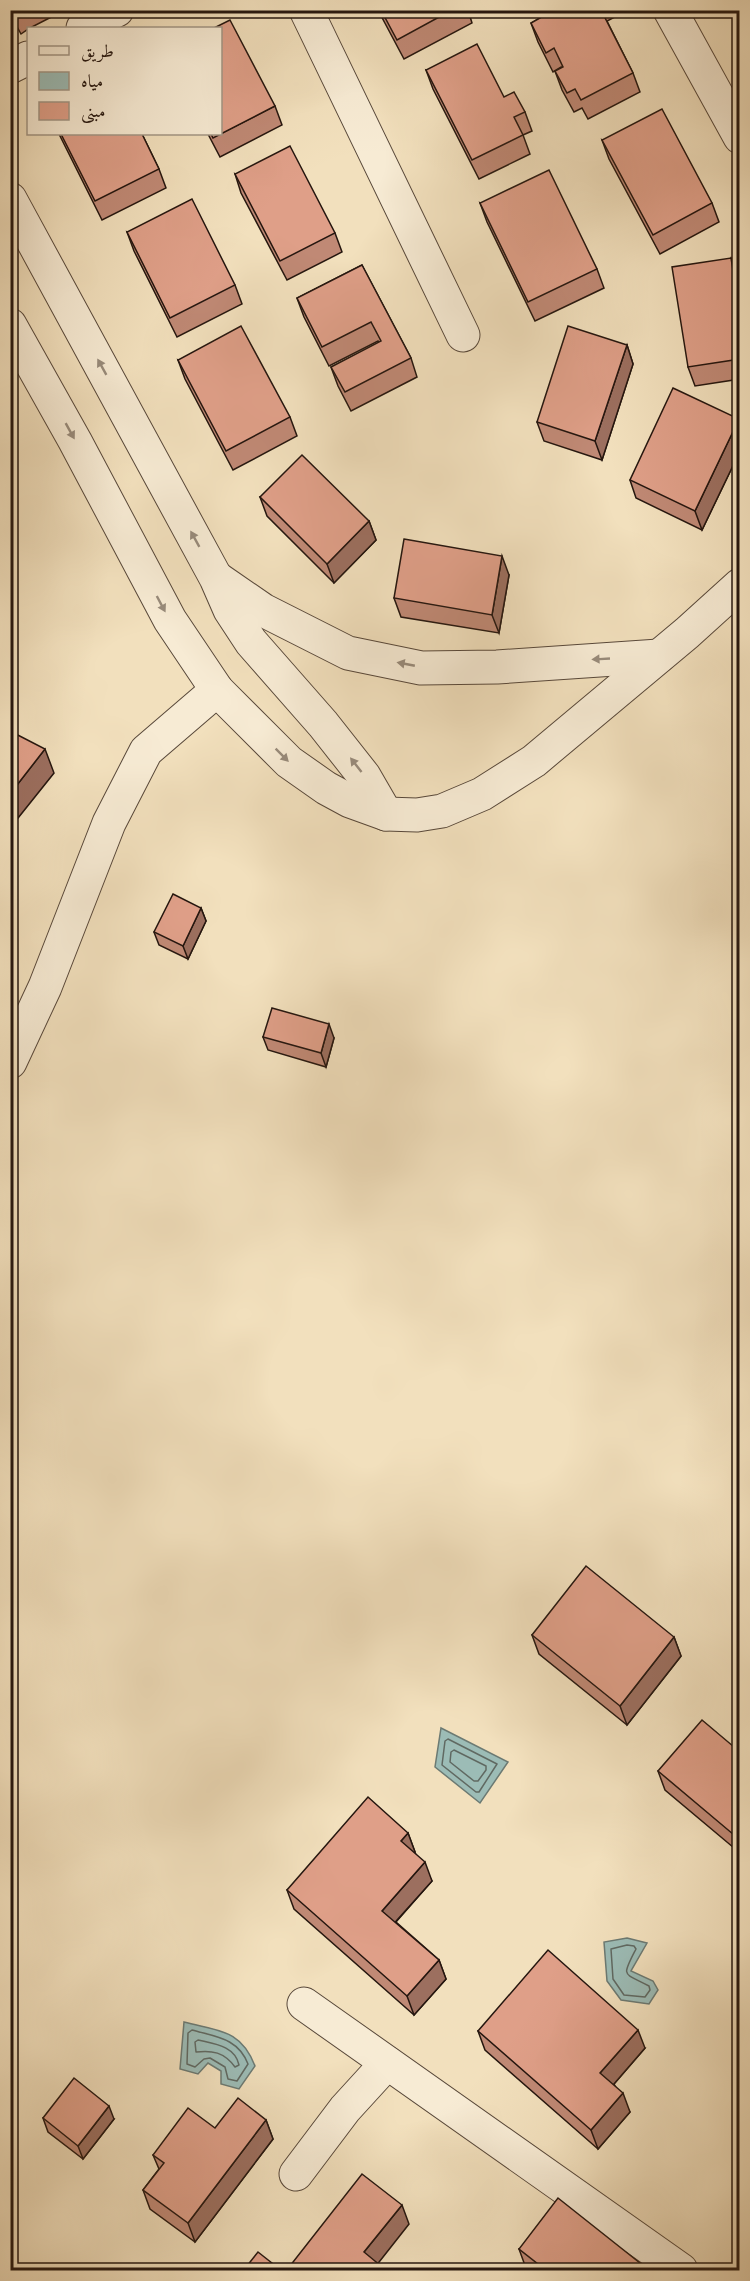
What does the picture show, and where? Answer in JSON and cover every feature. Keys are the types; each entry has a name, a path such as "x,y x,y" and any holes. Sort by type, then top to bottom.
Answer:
{"street":[{"path":"85,27 117,10"},
{"path":"306,10 463,335"},
{"path":"670,10 740,137"},
{"path":"10,67 27,58"},
{"path":"10,199 216,578 230,610 251,642 323,724 364,776 386,814"},
{"path":"10,326 75,441 170,620 217,690 289,762 342,797 386,814 417,815 442,811 482,794 534,761 687,633 735,583"},
{"path":"216,578 262,610 348,653 421,668 497,667 659,656"},
{"path":"10,1062 45,987 109,823 146,751 217,690"},
{"path":"304,2004 681,2271"},
{"path":"296,2174 345,2109 387,2063"}],"water":[{"path":"441,1728 508,1762 480,1803 435,1767"},
{"path":"627,1938 647,1943 631,1971 653,1981 658,1990 649,2004 621,2000 607,1981 604,1942"},
{"path":"184,2022 218,2030 235,2038 243,2045 255,2066 239,2089 221,2084 221,2071 208,2063 198,2074 180,2069"}],"building":[{"path":"12,10 22,10 14,15"},
{"path":"381,10 452,10 397,40"},
{"path":"554,10 601,10 633,73 581,100 575,89 567,93 555,71 563,67 554,48 546,53 531,23"},
{"path":"230,20 275,106 222,133 222,27 216,27"},
{"path":"477,44 504,97 514,92 525,112 514,117 523,135 472,160 426,70"},
{"path":"662,109 712,203 653,235 602,140"},
{"path":"62,135 142,135 159,169 95,201"},
{"path":"290,146 335,233 280,261 235,174"},
{"path":"549,170 597,269 528,302 480,203"},
{"path":"192,199 235,285 170,318 127,232"},
{"path":"731,258 740,315 740,359 688,367 672,267"},
{"path":"362,265 411,358 345,392 331,367 381,341 371,322 322,347 297,298"},
{"path":"241,326 290,417 226,451 178,360"},
{"path":"568,326 627,345 595,441 537,422"},
{"path":"673,388 739,419 695,511 630,480"},
{"path":"302,455 369,521 327,564 260,497"},
{"path":"404,539 502,556 492,615 394,598"},
{"path":"10,731 45,749 10,794"},
{"path":"173,894 201,908 183,946 154,932"},
{"path":"272,1008 329,1024 321,1053 263,1037"},
{"path":"586,1566 674,1637 620,1706 532,1635"},
{"path":"702,1720 740,1752 740,1840 658,1771"},
{"path":"368,1797 408,1833 401,1841 425,1862 382,1911 439,1960 407,1996 287,1890"},
{"path":"548,1950 638,2030 600,2073 623,2093 591,2130 478,2031"},
{"path":"74,2078 109,2106 78,2146 43,2118"},
{"path":"238,2098 266,2120 188,2223 143,2190 164,2163 153,2155 188,2108 215,2128"},
{"path":"362,2174 402,2205 364,2252 387,2271 286,2271"},
{"path":"558,2198 650,2271 547,2271 519,2249"},
{"path":"258,2252 282,2271 243,2271"}]}
